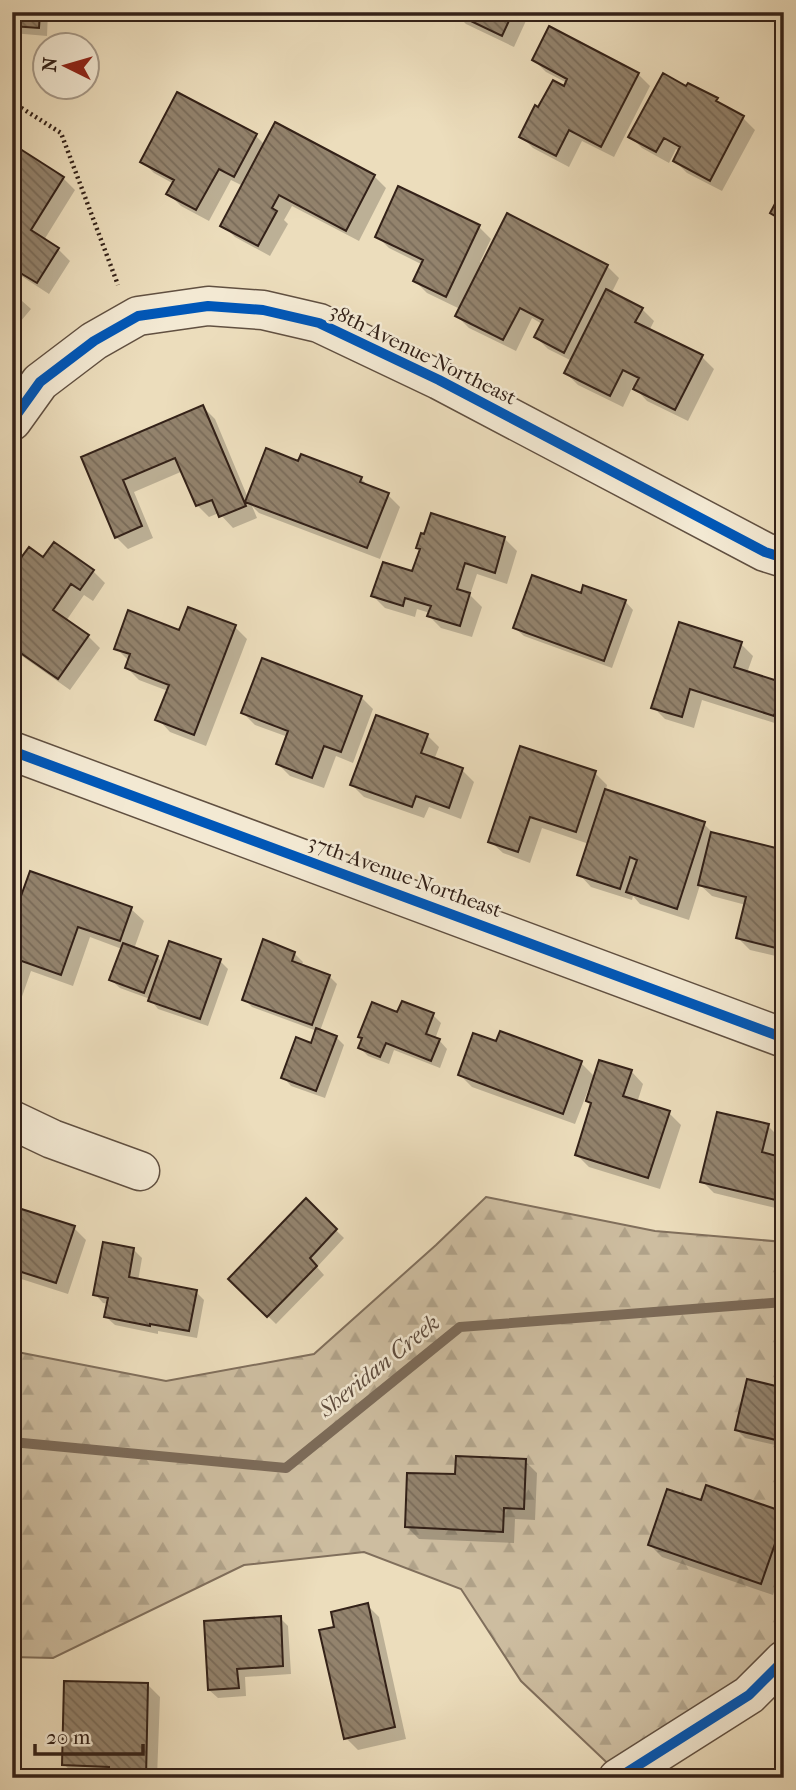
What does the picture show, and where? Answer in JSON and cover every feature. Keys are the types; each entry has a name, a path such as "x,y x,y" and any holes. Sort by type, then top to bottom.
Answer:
{"street":[{"name":"38th Avenue Northeast","path":"12,421 40,382 94,341 138,316 208,306 263,310 319,323 439,380 765,552 784,558"},
{"name":"37th Avenue Northeast","path":"12,751 784,1038"},
{"path":"12,1120 52,1139 140,1171"},
{"path":"618,1778 749,1695 784,1660"}],"path":[{"path":"12,102 61,133 131,321"}],"green space":[{"path":"486,1197 655,1231 784,1242 784,1660 621,1776 521,1681 461,1589 364,1552 244,1565 53,1658 12,1657 12,1351 166,1381 314,1354"}],"building":[{"path":"12,12 40,12 39,28 12,26"},
{"path":"452,12 513,12 502,36"},
{"path":"549,26 639,73 601,147 569,130 556,156 519,137 535,105 538,107 553,80 564,86 567,79 532,60"},
{"path":"663,73 686,86 688,83 718,98 716,101 744,116 710,181 673,161 680,147 664,138 656,152 628,137"},
{"path":"177,92 257,134 234,177 219,169 196,210 166,194 174,180 140,162"},
{"path":"275,122 375,175 346,231 279,195 272,208 277,211 258,246 220,226"},
{"path":"14,145 64,177 31,230 59,248 37,283 12,268"},
{"path":"398,186 480,225 446,297 413,281 423,260 375,237"},
{"path":"784,187 784,221 770,213"},
{"path":"507,213 608,265 564,353 534,337 543,320 520,308 503,340 455,316"},
{"path":"606,289 643,308 635,322 703,355 675,410 633,389 639,378 623,370 610,396 564,373"},
{"path":"203,405 246,506 219,517 212,500 196,506 175,458 123,480 142,526 115,538 81,457"},
{"path":"266,448 298,461 301,454 362,477 360,482 389,493 367,548 245,502"},
{"path":"431,513 505,537 495,573 465,563 457,589 470,593 460,626 427,616 431,606 405,598 403,606 371,596 383,562 412,571 420,549 416,548"},
{"path":"54,542 94,570 80,590 71,584 53,610 89,635 58,679 12,647 12,570 29,547 43,557"},
{"path":"532,575 581,593 583,585 626,600 604,661 513,628"},
{"path":"188,607 236,625 194,735 155,720 169,685 125,668 130,654 114,649 128,610 179,630"},
{"path":"679,622 742,642 734,667 784,683 774,716 690,689 682,717 651,708"},
{"path":"262,658 362,696 341,752 324,746 312,778 276,764 288,731 241,713"},
{"path":"376,715 428,734 421,753 463,768 449,808 416,796 412,807 350,785"},
{"path":"520,746 596,771 576,832 530,817 518,852 488,842"},
{"path":"605,789 705,822 677,909 626,892 637,860 630,857 620,889 577,875"},
{"path":"711,832 784,850 784,933 780,949 736,938 746,897 698,885"},
{"path":"30,871 132,907 120,941 78,927 61,975 19,960 12,980 12,921"},
{"path":"263,939 295,952 292,961 330,975 312,1025 242,1000"},
{"path":"169,941 221,959 200,1019 148,1001"},
{"path":"123,943 158,956 144,993 109,980"},
{"path":"402,1001 434,1013 426,1034 440,1039 431,1061 386,1043 380,1057 358,1048 362,1038 358,1037 372,1002 397,1012"},
{"path":"316,1028 337,1036 316,1091 281,1078 296,1037 311,1043"},
{"path":"500,1031 582,1061 563,1114 458,1075 473,1033 496,1041"},
{"path":"599,1060 632,1070 623,1096 670,1111 648,1178 575,1155 591,1103 586,1101"},
{"path":"717,1112 769,1124 762,1152 784,1158 784,1202 700,1182"},
{"path":"306,1198 337,1229 310,1258 317,1266 267,1317 228,1279"},
{"path":"12,1206 75,1226 56,1283 12,1269"},
{"path":"103,1242 134,1248 129,1277 197,1290 189,1331 104,1317 108,1298 93,1295"},
{"path":"747,1379 784,1388 784,1442 735,1430"},
{"path":"456,1456 526,1459 524,1509 504,1508 503,1532 405,1527 407,1473 455,1474"},
{"path":"706,1485 784,1512 761,1584 648,1545 667,1489 701,1500"},
{"path":"368,1603 395,1727 344,1739 319,1630 334,1627 331,1612"},
{"path":"281,1616 283,1666 237,1669 239,1688 208,1690 204,1621"},
{"path":"64,1681 148,1683 146,1778 109,1778 109,1767 62,1765"}],"waterway":[{"name":"Sheridan Creek","path":"12,1442 286,1468 460,1327 784,1302"}],"cycle path":[{"path":"12,421 40,382 94,341 138,316 208,306 263,310 319,323 439,380 765,552 784,558"},
{"path":"12,751 784,1038"},
{"path":"618,1778 749,1695 784,1660"}]}
